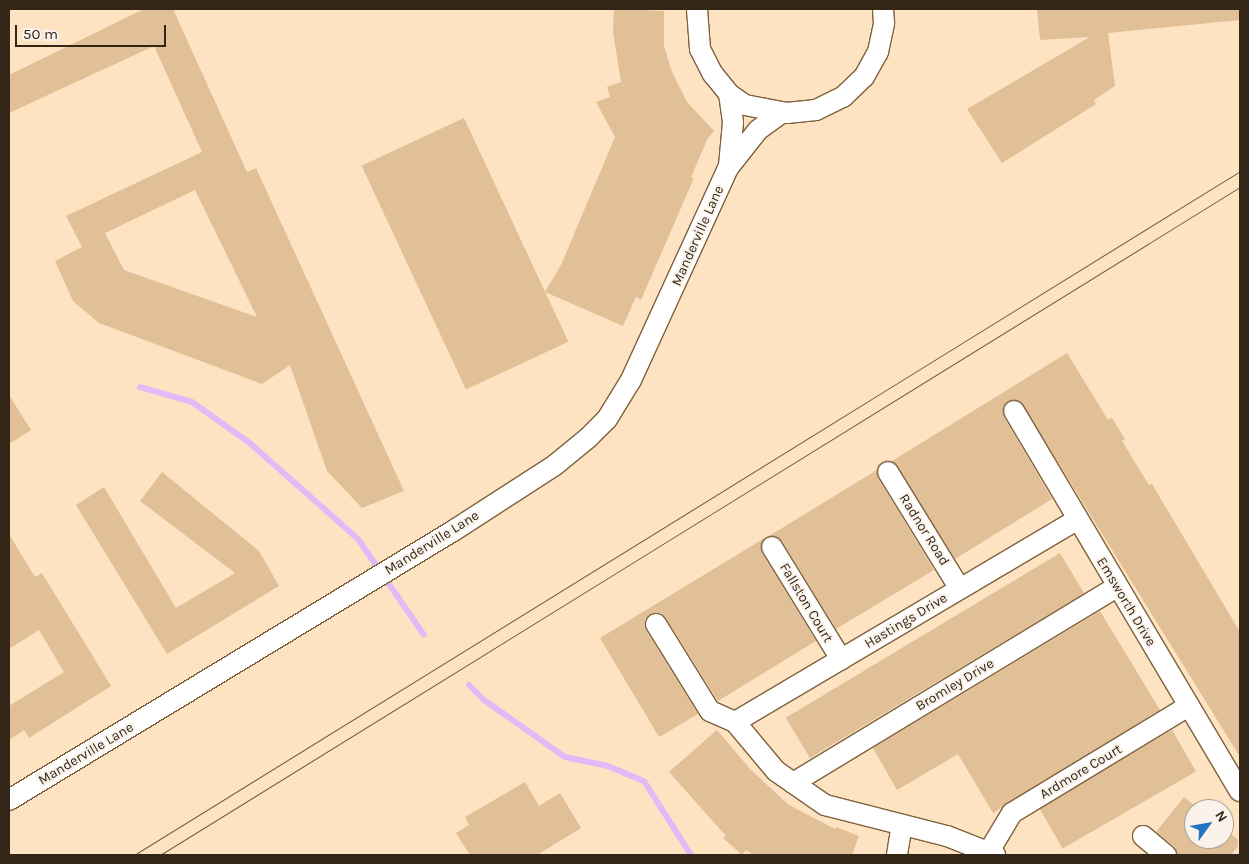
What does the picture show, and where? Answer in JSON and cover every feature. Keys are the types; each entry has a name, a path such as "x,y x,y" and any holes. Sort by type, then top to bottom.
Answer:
{"street":[{"path":"697,9 695,20 700,48 713,74 729,94 745,105 781,113 816,110 843,97 864,77 878,52 884,23 883,9"},
{"name":"Manderville Lane","path":"728,168 733,122 729,94"},
{"name":"Manderville Lane","path":"9,800 406,559 555,464 607,419 632,380 728,168 758,130 781,113"},
{"name":"Emsworth Drive","path":"1014,411 1077,520 1240,791"},
{"name":"Radnor Road","path":"888,472 960,589"},
{"name":"Hastings Drive","path":"735,722 1077,520"},
{"name":"Fallston Court","path":"772,547 841,660"},
{"name":"Bromley Drive","path":"794,783 1117,587"},
{"path":"656,624 710,711 735,722 776,771 825,805 947,836 991,854"},
{"name":"Ardmore Court","path":"991,854 1012,813 1189,706"},
{"path":"897,855 902,826"},
{"path":"1143,836 1166,855"}],"building":[{"path":"144,9 173,9 247,172 256,168 404,491 362,508 327,471 290,365 262,384 99,323 73,301 55,261 82,247 66,216 202,152 154,46 9,113 9,75","holes":["195,190 257,317 124,270 105,233"]},
{"path":"614,9 664,11 664,46 672,72 687,102 714,131 708,138 691,177 694,178 641,300 636,297 623,326 545,292 561,265 615,137 596,102 610,97 607,87 621,82 613,32"},
{"path":"1037,9 1240,9 1240,20 1108,33 1115,86 1094,100 1096,104 1002,163 967,109 1090,37 1040,40"},
{"path":"464,118 568,342 466,390 362,166"},
{"path":"1067,353 1108,420 1112,418 1125,439 1122,441 1149,485 1152,484 1240,632 1240,757 1020,401 1008,401 1003,406 1004,417 1052,499 955,559 892,461"},
{"path":"9,395 31,430 9,444"},
{"path":"877,470 878,478 934,570 836,629 782,541 769,536"},
{"path":"162,472 259,551 279,586 167,654 76,505 104,487 176,608 235,573 140,501"},
{"path":"9,534 35,577 42,573 111,686 29,738 24,730 9,740 9,706 64,672 39,630 9,649"},
{"path":"763,539 762,553 816,641 718,701 666,618 661,613 650,614 645,619 646,630 698,714 659,737 600,638"},
{"path":"1060,553 1084,593 810,758 786,718"},
{"path":"1100,611 1160,710 993,813 958,754 897,790 873,748"},
{"path":"717,730 751,770 789,805 835,829 836,827 859,836 852,855 753,855 746,850 742,855 723,838 726,836 669,772"},
{"path":"1172,730 1196,772 1063,849 1039,807"},
{"path":"525,782 539,806 560,793 581,828 537,855 470,855 456,833 469,825 465,817"},
{"path":"1184,797 1186,799 1184,799 1184,849 1234,849 1234,837 1238,840 1238,846 1231,855 1178,855 1174,846 1156,832"}],"waterway":[{"path":"140,387 192,402 251,444 358,539 424,635"},
{"path":"469,685 484,700 565,757 608,766 644,781 691,855"}],"tram line":[{"path":"134,855 1240,171"},
{"path":"160,855 1240,187"}]}
